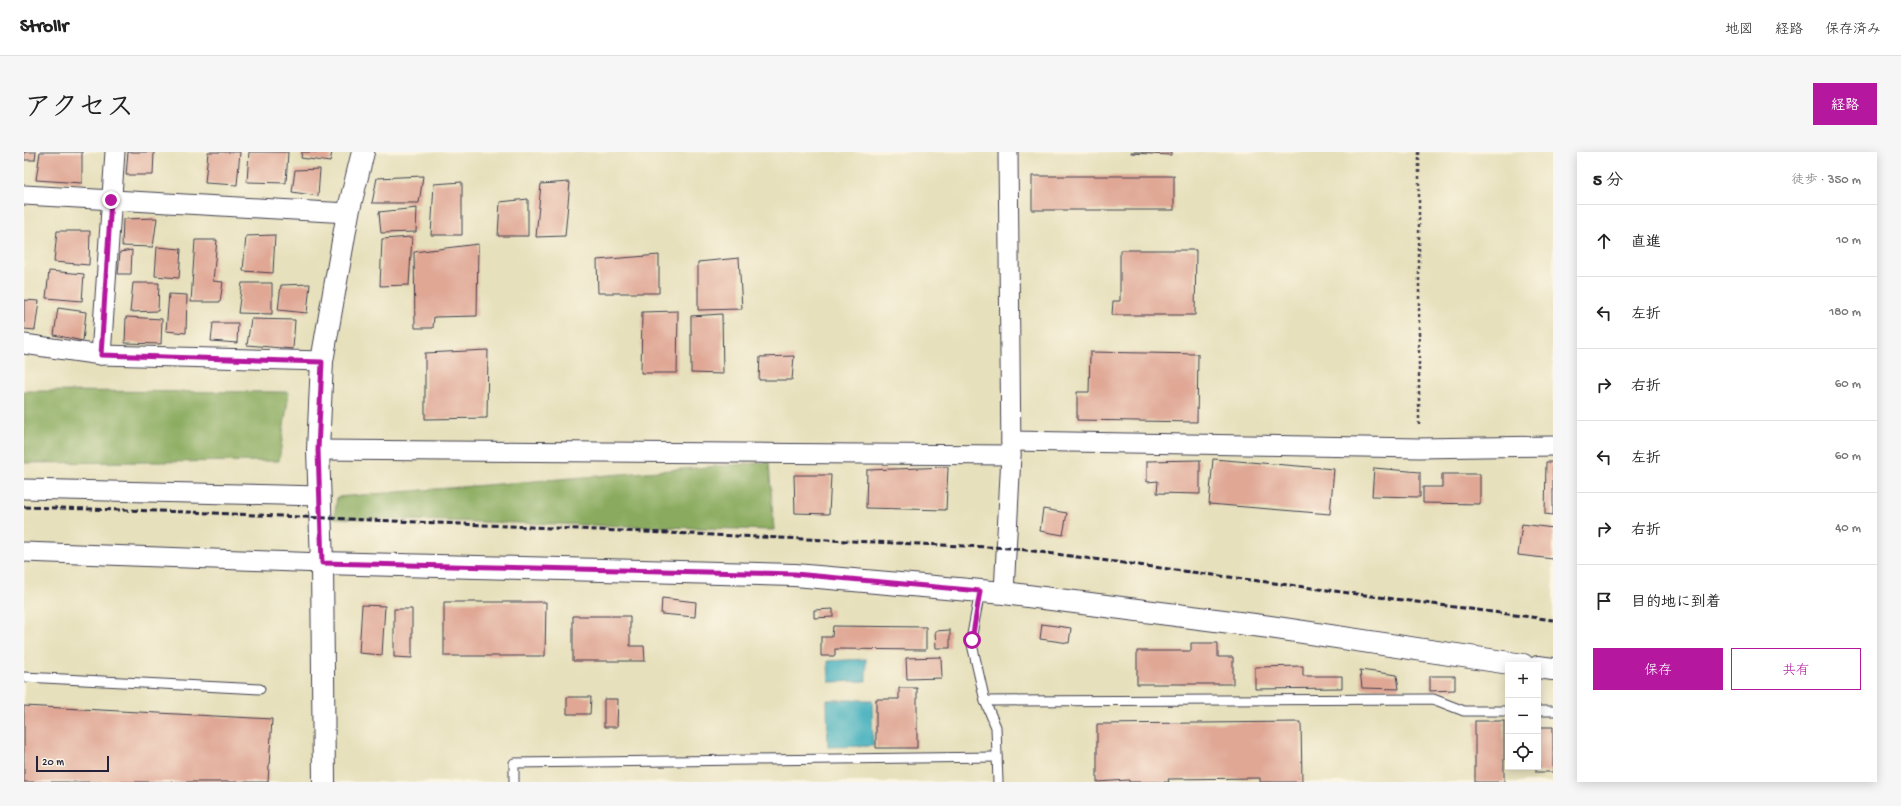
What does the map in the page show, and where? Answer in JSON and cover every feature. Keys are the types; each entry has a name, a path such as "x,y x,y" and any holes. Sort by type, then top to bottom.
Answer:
{"street":[{"path":"101,355 115,152"},
{"path":"324,782 322,563 318,450 322,362 348,213 363,152"},
{"path":"1004,593 1011,448 1008,152"},
{"path":"24,195 348,213"},
{"path":"24,344 101,355 322,362"},
{"path":"318,450 1419,448 1553,446"},
{"path":"24,490 319,496"},
{"path":"24,552 322,563 795,574 1004,593 1270,627 1505,662"},
{"path":"1541,667 1553,669"}],"lane":[{"path":"980,591 972,640 985,701 996,727 998,782"},
{"path":"24,677 260,689"},
{"path":"985,701 1433,699 1464,711 1505,711"},
{"path":"1541,711 1553,711"},
{"path":"514,782 514,764 997,757"}],"path":[{"path":"1419,152 1419,448"}],"green space":[{"path":"24,391 289,392 279,461 24,463"},
{"path":"769,462 774,530 334,518 337,497"}],"water":[{"path":"866,659 866,681 829,682 828,661"},
{"path":"827,700 872,700 873,746 828,747"}],"building":[{"path":"24,152 36,152 35,160 24,160"},
{"path":"40,152 82,152 82,183 36,180"},
{"path":"128,152 154,152 153,175 126,175"},
{"path":"208,152 240,152 237,185 205,183"},
{"path":"249,152 288,152 286,183 247,182"},
{"path":"302,152 332,152 330,162 301,158"},
{"path":"1171,152 1171,155 1131,153"},
{"path":"320,169 318,196 292,192 295,170"},
{"path":"423,176 419,203 372,203 377,178"},
{"path":"1032,176 1174,176 1174,210 1032,210"},
{"path":"462,182 462,235 431,235 434,184"},
{"path":"570,182 565,236 536,237 541,184"},
{"path":"528,199 528,236 498,236 500,202"},
{"path":"417,208 416,232 381,233 379,212"},
{"path":"157,218 153,247 122,246 123,219"},
{"path":"57,231 90,231 89,265 54,262"},
{"path":"275,235 273,273 243,271 246,236"},
{"path":"412,237 409,285 380,286 382,239"},
{"path":"195,240 217,240 213,281 223,282 220,302 191,302"},
{"path":"478,244 477,316 434,317 433,328 415,328 414,252"},
{"path":"157,247 181,249 179,278 155,276"},
{"path":"132,250 131,274 118,274 120,252"},
{"path":"1120,250 1196,250 1195,315 1112,315 1113,301 1120,301"},
{"path":"659,255 659,293 598,293 597,260"},
{"path":"739,258 742,309 698,310 698,262"},
{"path":"49,271 84,274 82,301 46,298"},
{"path":"133,283 159,283 158,311 130,312"},
{"path":"242,283 272,283 272,314 238,313"},
{"path":"310,284 307,313 278,310 281,285"},
{"path":"169,294 187,295 186,333 166,331"},
{"path":"24,300 39,301 35,330 24,329"},
{"path":"58,308 86,312 83,341 54,335"},
{"path":"678,311 677,373 641,373 642,312"},
{"path":"722,314 723,374 691,373 691,316"},
{"path":"126,317 162,319 161,344 125,343"},
{"path":"251,319 295,320 293,349 247,345"},
{"path":"213,323 238,323 237,343 211,341"},
{"path":"488,350 487,418 425,419 425,353"},
{"path":"1090,352 1198,354 1197,422 1077,420 1077,392 1089,392"},
{"path":"794,356 792,380 759,380 760,357"},
{"path":"1213,459 1334,469 1330,514 1209,504"},
{"path":"1200,460 1200,494 1157,493 1158,481 1147,482 1147,461"},
{"path":"1546,462 1553,462 1553,515 1545,514"},
{"path":"948,467 946,510 866,508 867,470"},
{"path":"1374,468 1420,472 1420,497 1372,496"},
{"path":"1442,474 1480,474 1480,504 1423,503 1423,487 1442,487"},
{"path":"794,475 831,475 829,514 795,513"},
{"path":"1043,509 1067,513 1063,535 1040,531"},
{"path":"1522,524 1553,528 1553,559 1518,555"},
{"path":"662,598 696,602 695,617 661,614"},
{"path":"444,602 546,602 545,656 444,656"},
{"path":"362,605 385,606 382,655 359,653"},
{"path":"394,609 412,609 412,658 394,657"},
{"path":"833,609 833,617 814,618 814,610"},
{"path":"573,616 630,616 630,646 644,646 645,661 573,661"},
{"path":"1042,624 1071,628 1069,643 1040,639"},
{"path":"833,626 926,627 926,650 835,649 835,656 821,656 821,637 832,637"},
{"path":"950,630 950,648 936,648 935,631"},
{"path":"1191,643 1218,643 1218,657 1233,657 1233,684 1137,684 1137,651 1191,651"},
{"path":"941,657 942,678 907,679 906,658"},
{"path":"1303,666 1303,676 1342,676 1342,688 1255,689 1255,667"},
{"path":"1360,670 1397,675 1399,689 1362,688"},
{"path":"1430,676 1455,676 1455,690 1430,691"},
{"path":"899,688 917,688 917,748 876,748 876,699 899,699"},
{"path":"567,697 591,697 590,714 567,714"},
{"path":"604,699 618,699 617,727 604,727"},
{"path":"24,706 272,719 268,782 24,782"},
{"path":"1475,721 1504,721 1504,782 1475,782"},
{"path":"1301,722 1302,782 1260,782 1260,778 1168,779 1169,782 1129,782 1129,780 1097,782 1097,724"},
{"path":"1541,727 1553,727 1553,772 1536,772 1536,770 1541,770"}],"railway":[{"path":"24,507 188,512 1010,548 1553,620"}],"route":[{"path":"111,200 101,355 322,362 318,450 322,563 547,567 795,574 980,591 972,640"}]}
